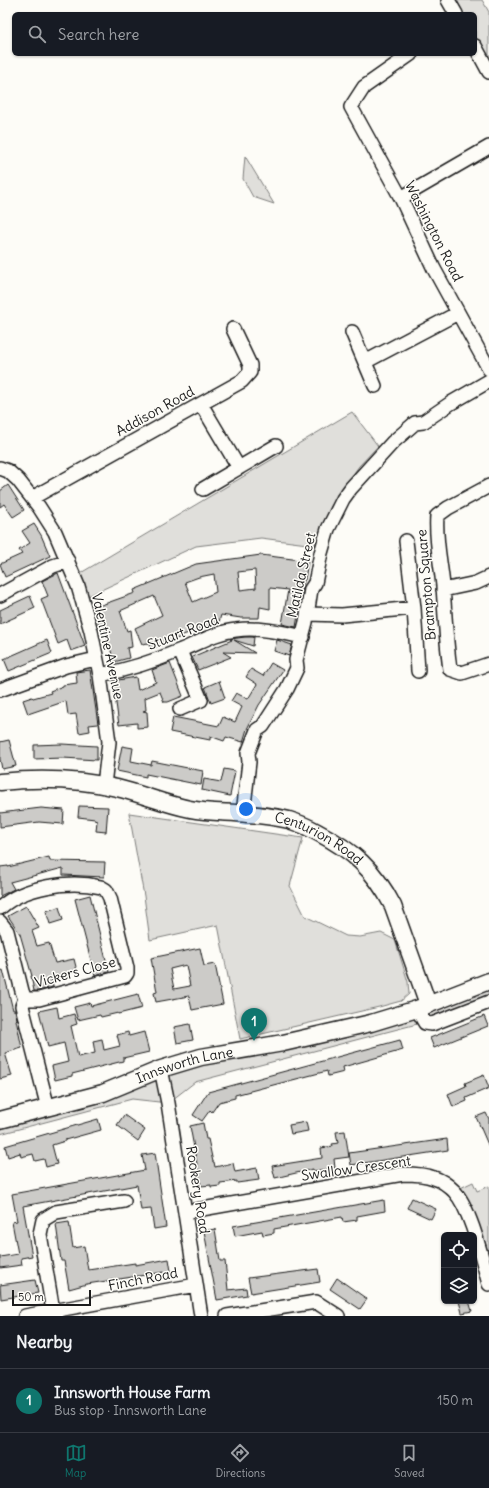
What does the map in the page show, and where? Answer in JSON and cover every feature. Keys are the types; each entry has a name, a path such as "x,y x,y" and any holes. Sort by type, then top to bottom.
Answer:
{"street":[{"path":"448,0 455,12"},
{"path":"477,50 489,72"},
{"name":"Washington Road","path":"408,56 364,87 351,108 401,198 434,269 489,370"},
{"path":"401,198 489,147"},
{"path":"365,362 458,313"},
{"name":"Addison Road","path":"32,498 242,381 250,372 250,365 233,329"},
{"path":"352,332 375,386"},
{"name":"Matilda Street","path":"243,814 249,762 248,753 257,730 263,726 297,668 296,660 308,614 311,589 315,583 321,553 334,514 351,488 393,442 415,423 423,422 451,403 489,381"},
{"path":"201,404 239,468"},
{"path":"203,489 276,446"},
{"name":"Valentine Avenue","path":"0,468 8,471 18,480 55,532 78,586 91,631 100,675 109,742 104,785"},
{"name":"Brampton Square","path":"489,486 448,508 437,516 436,528 450,669 462,673 489,664"},
{"path":"406,541 414,608 418,671"},
{"path":"0,595 53,566 68,560"},
{"path":"443,590 476,583 489,577"},
{"path":"308,614 342,614 414,608"},
{"name":"Stuart Road","path":"100,675 124,670 180,651 221,633 237,630 275,631 303,637"},
{"path":"180,651 201,700 180,709"},
{"path":"0,690 66,666 96,659"},
{"name":"Centurion Road","path":"0,782 56,779 104,785 191,809 290,820 313,829 340,844 354,854 383,888 393,906 423,1007"},
{"name":"Vickers Close","path":"0,908 22,894 69,884 101,887 106,890 110,898 127,968 127,973 125,976 39,999 25,999"},
{"path":"0,922 7,932 5,949 25,999 22,1006 48,1108"},
{"name":"Innsworth Lane","path":"0,1120 103,1093 161,1069 201,1058 332,1033 371,1023 423,1007 489,982"},
{"path":"423,1007 424,1023 432,1024 489,1002"},
{"name":"Rookery Road","path":"161,1069 201,1316"},
{"name":"Swallow Crescent","path":"185,1212 403,1174 418,1174 433,1178 445,1184 454,1191 468,1214 485,1254 489,1284"},
{"path":"53,1311 40,1234 43,1220 56,1212 109,1207 124,1201"},
{"name":"Finch Road","path":"25,1316 53,1311 79,1312 196,1285"},
{"path":"227,1316 316,1302 338,1316"}],"shaded area":[{"path":"451,0 482,0 489,12 489,72 477,50 477,12 457,12"},
{"path":"245,156 274,204 253,197 243,179"},
{"path":"352,412 378,446 359,466 331,506 315,545 261,538 196,546 86,597 79,574"},
{"path":"129,813 303,838 290,886 305,916 346,936 360,937 381,933 395,940 408,982 409,994 401,1001 379,1007 240,1039 218,925 150,940 144,896"},
{"path":"489,986 489,1002 425,1023 195,1082 168,1103 132,1099 0,1134 0,1120 161,1069"},
{"path":"473,1182 477,1191 489,1186 489,1284 477,1252 477,1232 469,1232 454,1191"}],"building":[{"path":"8,485 24,510 13,517 4,504 0,507 0,491"},
{"path":"34,524 41,535 50,556 5,577 0,564 22,554 19,550 30,543 22,531"},
{"path":"261,555 308,561 296,627 282,624 288,590 270,588 270,609 260,607 259,618 241,618 221,615 219,622 180,636 181,637 151,649 148,643 142,644 135,628 162,615 154,596 120,611 127,631 130,630 132,647 127,648 129,658 114,662 104,625 100,627 93,608 135,593 134,590 196,564","holes":["255,570 256,588 240,590 238,572","214,574 216,592 193,602 185,582"]},
{"path":"58,573 85,646 71,651 67,640 58,644 41,599 48,596 42,581"},
{"path":"30,596 35,608 0,624 0,610"},
{"path":"254,637 253,646 234,640 255,653 223,652 231,657 198,670 192,657 232,640 230,639"},
{"path":"47,640 52,653 9,671 4,659"},
{"path":"277,640 292,645 289,656 274,651"},
{"path":"170,663 183,696 168,702 164,702 160,692 145,698 146,710 143,711 147,712 148,727 137,728 137,723 119,725 113,681 136,677 138,690 156,682 152,670"},
{"path":"271,663 283,670 259,705 247,729 243,742 226,737 224,741 210,736 210,740 170,732 173,717 219,726 223,717 235,722 242,707 231,701 236,693 248,699 257,684 246,677 251,669 263,676"},
{"path":"90,670 98,724 89,725 90,731 79,733 76,714 68,715 66,701 28,714 23,700 51,693 50,691 63,685 77,683 76,672"},
{"path":"219,681 225,698 211,703 205,687"},
{"path":"9,740 16,766 2,769 0,759 0,742"},
{"path":"62,744 97,746 97,760 63,758 34,759 34,745"},
{"path":"122,746 133,748 131,761 151,765 152,761 203,771 201,785 146,774 146,777 117,771"},
{"path":"224,769 235,771 230,796 202,790 204,779 221,782"},
{"path":"79,806 108,807 106,832 96,831 97,821 94,820 95,819 78,817"},
{"path":"41,808 64,810 63,824 39,822 0,827 0,813"},
{"path":"49,857 50,861 105,862 104,877 63,875 63,868 10,882 14,889 0,896 0,867 8,867"},
{"path":"90,895 109,972 95,976 75,899"},
{"path":"26,906 39,928 32,931 37,946 49,943 55,963 74,959 77,971 51,978 53,987 38,991 34,991 32,976 20,934 8,916"},
{"path":"59,907 63,920 50,924 46,911"},
{"path":"200,948 204,966 215,964 223,1004 192,1010 189,996 156,1002 154,993 157,992 151,958","holes":["186,965 190,986 174,989 170,969"]},
{"path":"3,970 13,1010 15,1010 22,1048 5,1053 12,1076 0,1079 0,971"},
{"path":"138,994 142,1008 118,1014 101,1017 100,1015 78,1020 74,1007 90,1003 91,1006"},
{"path":"57,1007 59,1018 74,1014 77,1024 71,1026 78,1057 95,1053 93,1041 102,1039 104,1050 120,1046 117,1035 128,1032 129,1036 144,1032 149,1052 123,1058 123,1061 72,1074 72,1076 55,1080 52,1066 68,1062 64,1043 48,1047 39,1011"},
{"path":"484,1016 488,1026 434,1048 430,1038"},
{"path":"190,1024 193,1040 177,1043 174,1027"},
{"path":"400,1040 403,1050 343,1067 344,1072 328,1076 327,1071 235,1095 235,1098 219,1102 212,1112 210,1110 202,1121 193,1115 208,1092"},
{"path":"484,1075 489,1088 466,1098 467,1101 453,1107 448,1094 466,1086 465,1083"},
{"path":"486,1113 489,1119 489,1147 476,1117"},
{"path":"124,1115 145,1130 138,1141 117,1125"},
{"path":"98,1119 101,1130 52,1145 57,1164 46,1167 44,1159 35,1161 33,1154 21,1157 20,1153 8,1157 5,1146"},
{"path":"306,1122 308,1131 291,1134 289,1125"},
{"path":"203,1123 206,1139 208,1139 215,1167 233,1163 235,1172 257,1168 259,1180 237,1183 237,1181 220,1183 220,1186 211,1187 211,1185 201,1186 190,1126"},
{"path":"345,1131 349,1157 334,1159 335,1168 313,1171 313,1169 275,1178 272,1166 322,1158 321,1148 333,1146 332,1144 338,1143 336,1132"},
{"path":"447,1139 448,1150 351,1165 349,1153"},
{"path":"155,1153 166,1227 154,1229 151,1209 141,1210 137,1185 23,1206 32,1256 21,1258 22,1265 0,1268 0,1257 18,1254 12,1222 17,1221 12,1194 145,1170 142,1155"},
{"path":"412,1198 436,1209 431,1219 407,1208"},
{"path":"384,1200 385,1211 357,1216 357,1220 343,1222 342,1217 274,1229 274,1233 263,1235 262,1231 235,1236 233,1226"},
{"path":"69,1222 73,1248 84,1246 88,1270 135,1263 135,1265 169,1259 171,1271 87,1284 69,1289 64,1261 61,1261 56,1224"},
{"path":"215,1229 220,1261 225,1261 228,1290 246,1288 247,1295 217,1300 204,1231"},
{"path":"318,1269 320,1282 251,1293 248,1278"},
{"path":"337,1278 367,1299 360,1309 330,1289"},
{"path":"35,1280 38,1293 1,1299 0,1285"},
{"path":"460,1304 470,1304 472,1311 462,1313"}],"place":[{"name":"Innsworth House Farm","path":"254,1041"}]}
